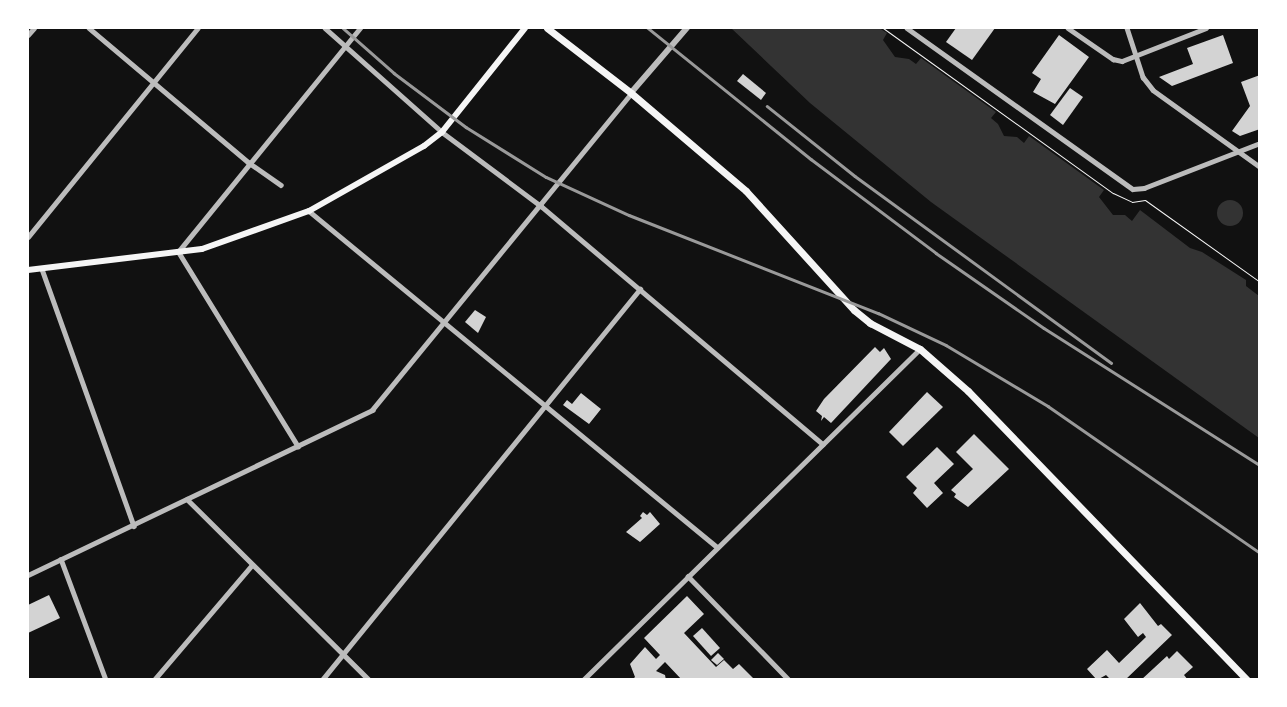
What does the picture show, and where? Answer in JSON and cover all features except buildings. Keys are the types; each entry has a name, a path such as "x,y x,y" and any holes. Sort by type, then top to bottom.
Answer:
{"main road":[{"path":"28,270 42,270 202,249 254,233 308,211 424,146 442,132 525,28"},
{"path":"547,28 631,94 746,192 854,310 870,322 920,349 968,391 1247,680"}],"street":[{"path":"28,35 34,28"},
{"path":"89,28 248,162 281,185"},
{"path":"28,237 198,28"},
{"path":"325,28 442,132 541,206 822,444"},
{"path":"298,447 178,252 248,162 360,28"},
{"path":"28,575 134,526 372,410 687,28"},
{"path":"907,28 1129,188 1139,189 1260,144"},
{"path":"1068,28 1113,58 1122,61 1206,28"},
{"path":"1127,28 1143,76 1153,90 1260,167"},
{"path":"308,211 443,324 546,405 717,547"},
{"path":"42,270 134,526"},
{"path":"322,680 640,289"},
{"path":"583,680 920,349"},
{"path":"186,499 369,680"},
{"path":"61,559 106,680"},
{"path":"154,680 252,565"},
{"path":"688,576 789,680"}],"path":[{"path":"883,28 1113,193 1132,202 1147,201 1260,282"}],"shaded area":[{"path":"731,28 879,28 887,33 883,40 895,57 909,59 916,64 921,58 996,112 991,118 998,124 1004,136 1017,137 1024,143 1029,136 1104,190 1099,197 1113,215 1125,215 1132,221 1140,210 1190,248 1202,252 1246,280 1246,286 1259,296 1259,438 931,202 810,103"},
{"path":"1230,200 1239,204 1243,213 1239,222 1230,226 1221,222 1217,213 1221,204"}],"railway":[{"path":"343,28 394,73 466,127 546,177 629,215 878,313 946,345 1048,406 1260,553"},
{"path":"648,28 811,159 936,253 1044,328 1260,465"},
{"path":"767,106 855,176 1111,363"}]}
